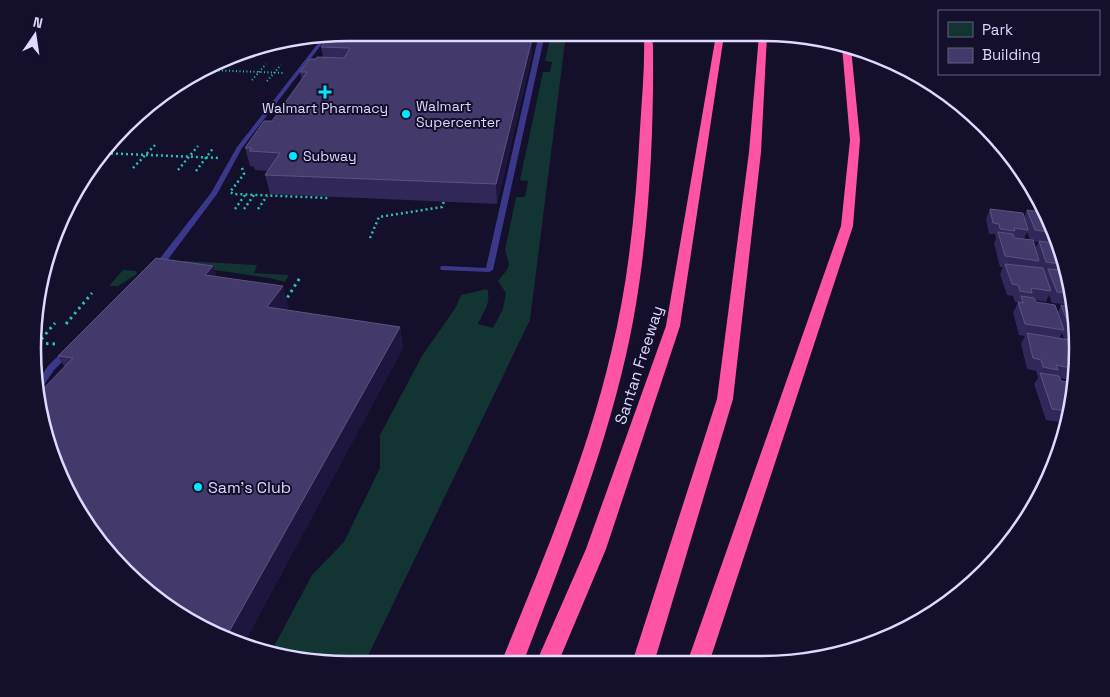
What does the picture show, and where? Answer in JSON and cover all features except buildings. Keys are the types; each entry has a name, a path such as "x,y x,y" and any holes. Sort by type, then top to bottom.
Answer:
{"highway":[{"path":"515,656 564,527 608,392 630,295 642,193 650,70 648,41"},
{"name":"Santan Freeway","path":"551,656 596,549 674,326 719,41"},
{"path":"645,656 725,400 755,152 763,41"},
{"path":"701,656 847,226 856,140 847,54"}],"lane":[{"path":"444,268 489,270 540,41"},
{"path":"151,273 168,256 214,194 239,148 321,43"},
{"path":"43,380 51,368 72,347"}],"path":[{"path":"252,80 266,64"},
{"path":"267,81 281,65"},
{"path":"219,70 296,74"},
{"path":"133,168 155,145"},
{"path":"178,170 198,146"},
{"path":"196,171 214,147"},
{"path":"110,154 222,158"},
{"path":"234,194 328,198"},
{"path":"235,208 245,194"},
{"path":"244,209 254,195"},
{"path":"258,210 268,195"},
{"path":"370,238 379,217 442,207 444,201"},
{"path":"284,303 301,276"},
{"path":"66,324 92,293"},
{"path":"42,337 55,323"},
{"path":"41,343 56,344"}],"green space":[{"path":"549,41 565,41 530,320 368,656 308,653 274,646 312,575 344,542 380,468 380,435 422,356 456,307 461,295 487,289 488,303 478,324 493,328 503,309 506,293 498,281 507,270 509,264 505,250 516,197 525,197 528,181 520,180 543,72 550,72 552,62 545,61"},
{"path":"184,261 257,265 254,273 289,275 285,282 270,278 180,265"},
{"path":"123,270 136,271 137,274 118,286 109,286"}],"place":[{"name":"Walmart Pharmacy","path":"325,92"},
{"name":"Walmart Supercenter","path":"406,114"},
{"name":"Subway","path":"293,156"},
{"name":"Sam's Club","path":"198,487"}]}
